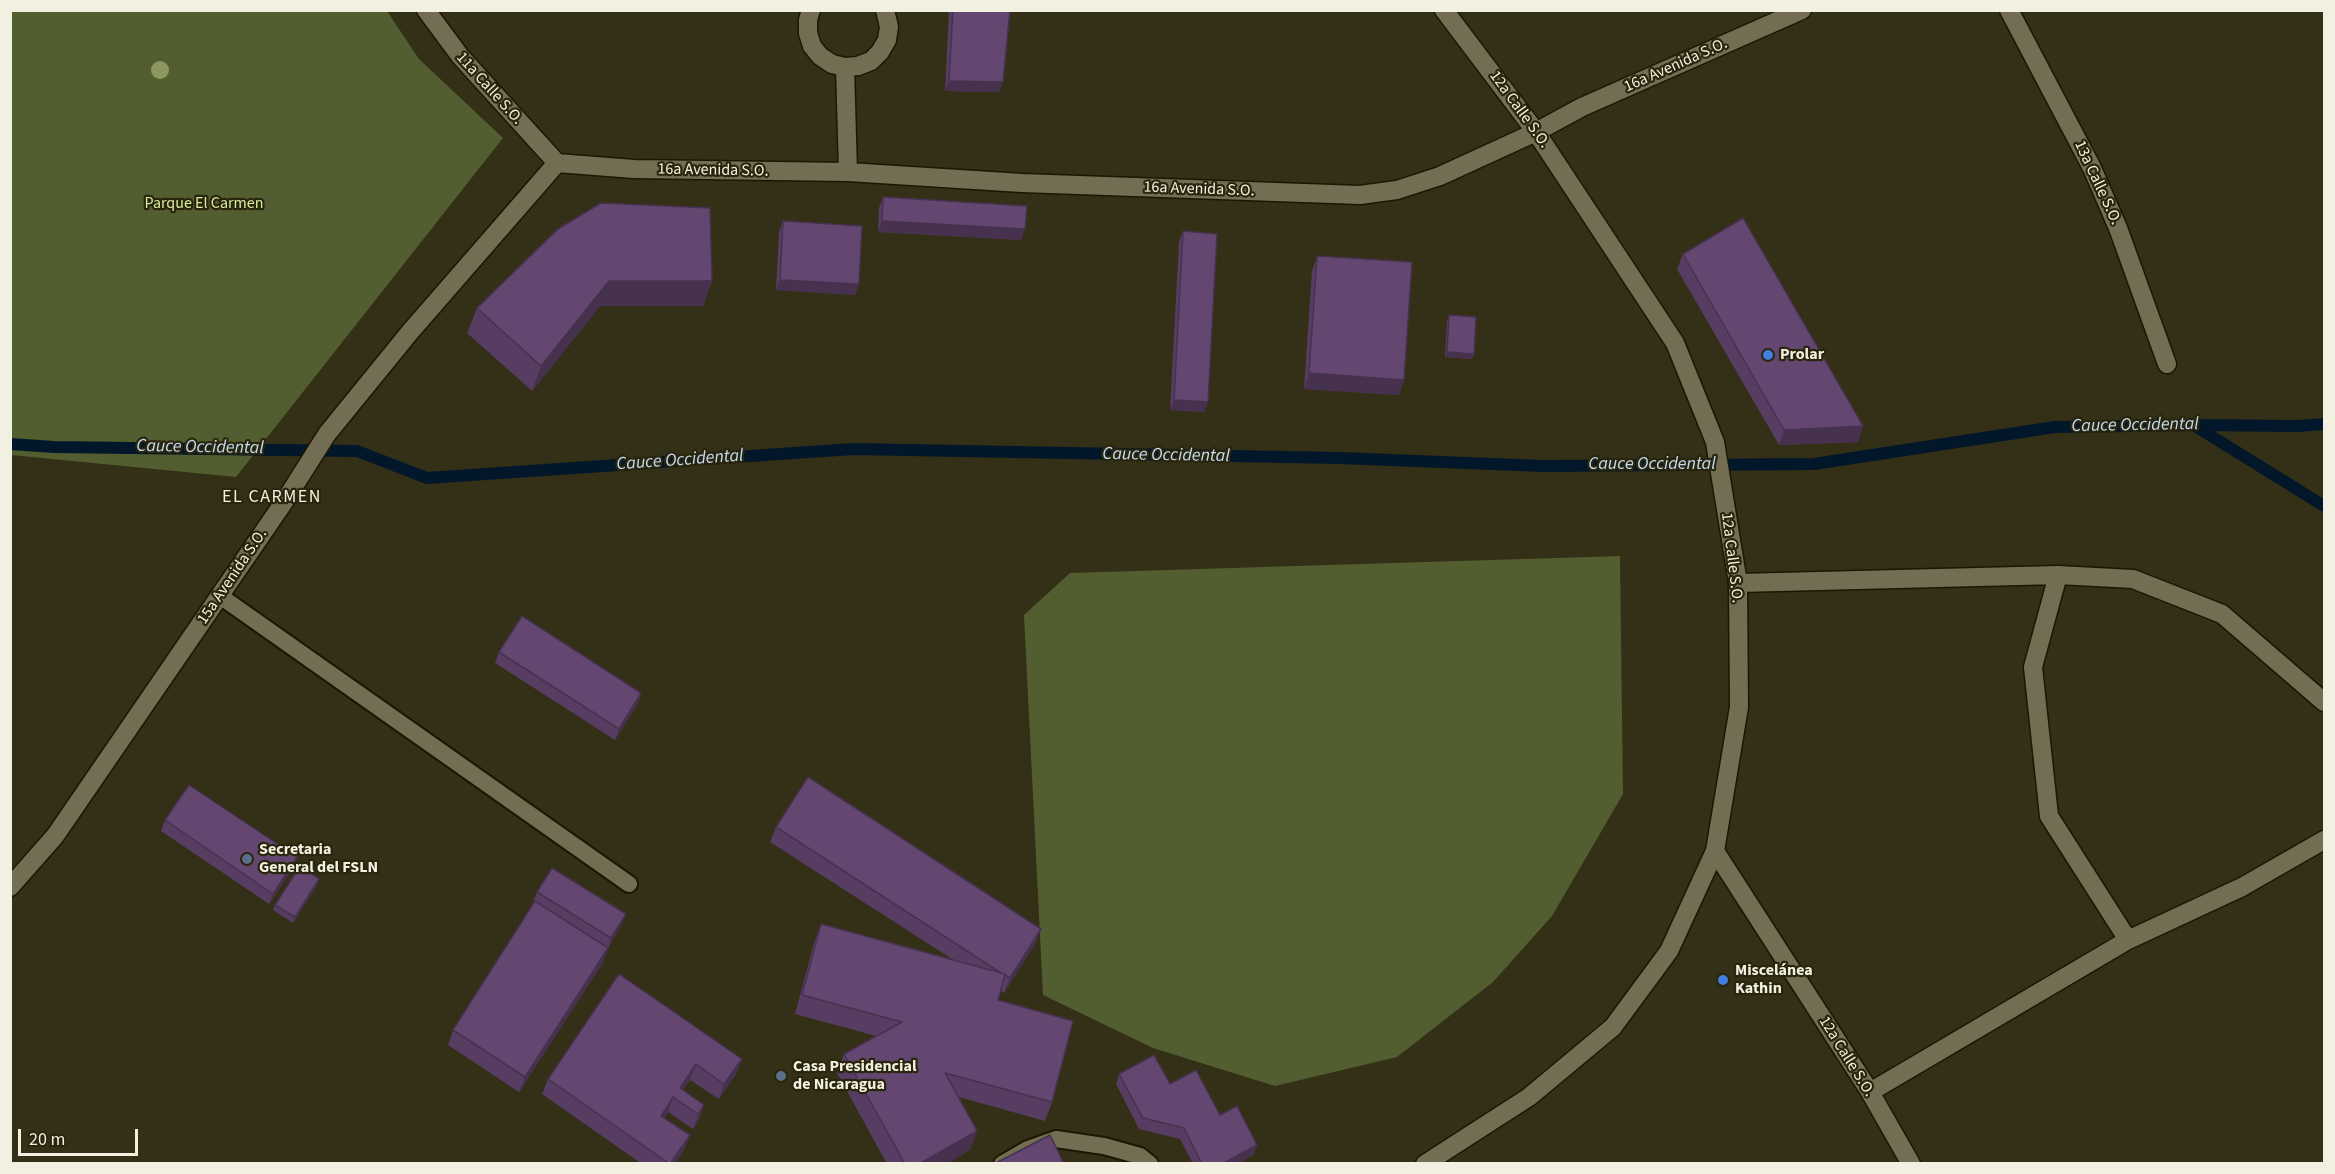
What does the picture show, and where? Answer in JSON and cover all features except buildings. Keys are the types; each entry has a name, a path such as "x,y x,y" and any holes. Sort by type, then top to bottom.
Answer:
{"street":[{"name":"11a Calle S.O.","path":"426,10 460,56 557,163"},
{"path":"811,10 807,33 812,46 820,56 832,64 845,67 858,66 871,61 880,52 887,40 889,27 885,10"},
{"name":"12a Calle S.O.","path":"1444,10 1536,132 1675,343 1715,442 1738,583 1739,707 1715,851 1870,1092 1911,1164"},
{"name":"16a Avenida S.O.","path":"557,163 634,169 848,172 1023,183 1360,195 1397,190 1440,176 1536,132 1582,107 1802,10"},
{"name":"13a Calle S.O.","path":"2009,10 2092,168 2118,228 2166,364"},
{"path":"845,67 848,172"},
{"name":"15a Avenida S.O.","path":"10,887 55,836 284,502 327,434 410,332 557,163"},
{"path":"1738,583 2058,575 2133,579 2222,614 2325,702"},
{"path":"2058,575 2033,667 2049,816 2128,939"},
{"path":"1870,1092 2128,939 2242,887 2325,840"},
{"path":"1425,1164 1529,1097 1613,1027 1669,951 1715,851"}],"lane":[{"path":"219,597 629,884"},
{"path":"1002,1164 1028,1149 1056,1139 1104,1146 1140,1156 1150,1164"}],"green space":[{"name":"Parque El Carmen","path":"10,11 387,11 419,59 503,138 236,477 11,455"},
{"path":"1620,556 1623,794 1552,916 1493,982 1397,1057 1275,1086 1153,1048 1043,995 1024,615 1070,573"}],"waterway":[{"name":"Cauce Occidental","path":"10,444 54,447 357,451 427,478 853,449 1340,458 1543,466 1814,464 2055,427 2324,424"},
{"path":"2195,426 2324,506"}],"place":[{"name":"Prolar","path":"1768,355"},
{"name":"Secretaria General del FSLN","path":"247,859"},
{"name":"Miscelánea Kathin","path":"1723,980"},
{"name":"Casa Presidencial de Nicaragua","path":"781,1076"}],"district":[{"name":"EL CARMEN","path":"272,498"}]}
